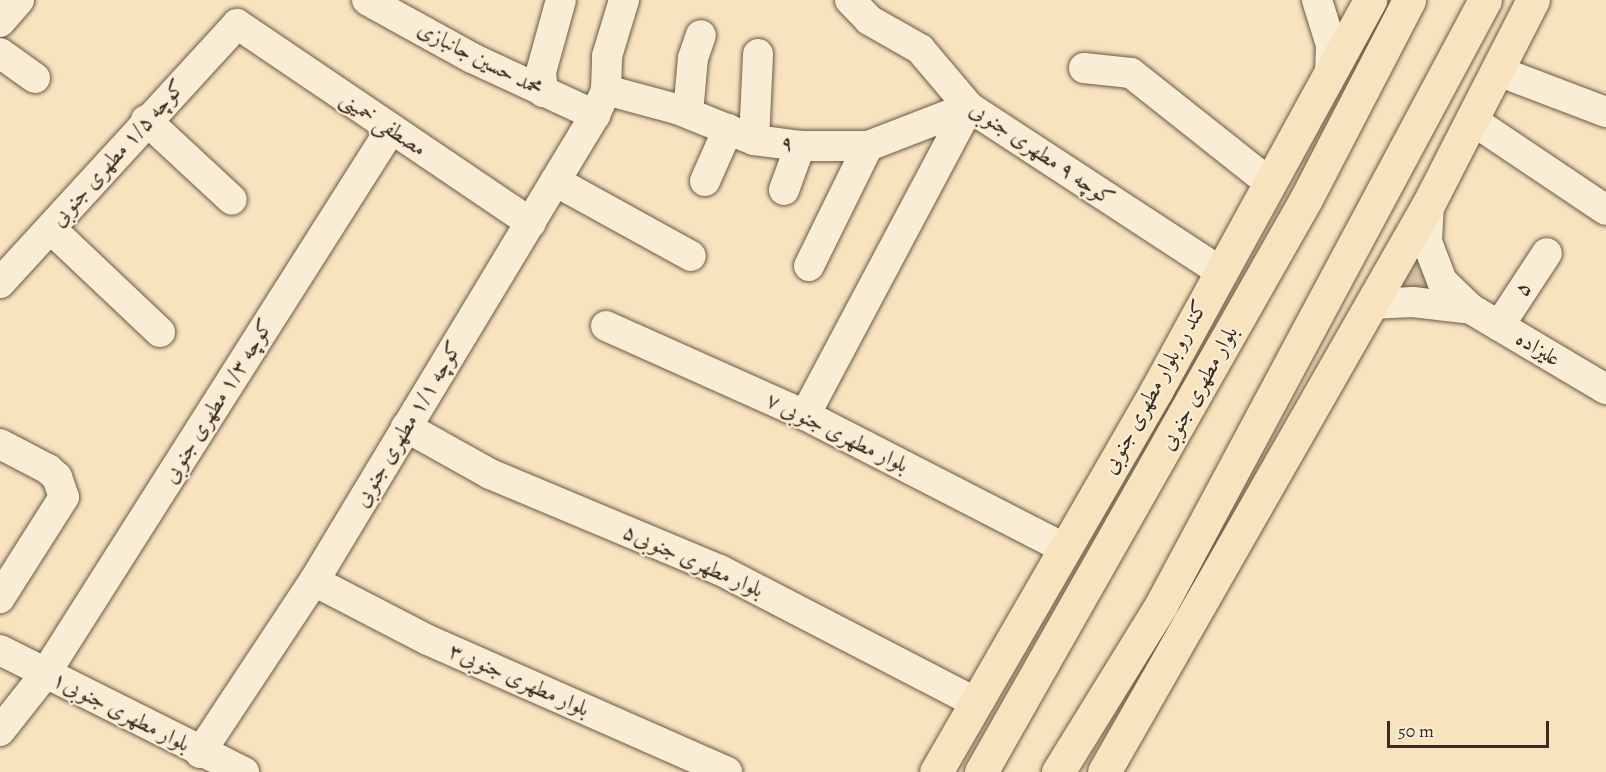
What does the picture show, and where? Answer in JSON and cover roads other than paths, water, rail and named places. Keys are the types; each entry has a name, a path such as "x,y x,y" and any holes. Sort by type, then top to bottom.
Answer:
{"main road":[{"name":"کند رو بلوار مطهری جنوبی","path":"936,772 1220,271 1370,0"},
{"name":"بلوار مطهری جنوبی","path":"981,772 1249,299 1409,0"},
{"path":"1058,772 1161,605 1485,0"},
{"path":"1104,772 1429,203 1533,0"},
{"path":"1249,299 1269,183"},
{"path":"1161,605 1222,562"}],"street":[{"path":"0,22 20,0"},
{"name":"محمد حسین جانبازی","path":"367,0 472,58 543,92 601,103"},
{"path":"543,92 541,72 561,0"},
{"path":"601,103 607,56 624,0"},
{"path":"1317,0 1331,45 1330,72"},
{"name":"کوچه ۹ مطهری جنوبی","path":"858,4 920,50 969,107 1220,271"},
{"name":"کوچه ۱/۵ مطهری جنوبی","path":"0,283 51,229 146,120 237,24"},
{"name":"مصطفی خمینی","path":"237,24 531,223"},
{"path":"688,113 693,58 701,35"},
{"path":"0,53 35,78"},
{"path":"705,181 741,134 758,54"},
{"path":"1084,68 1131,73 1269,183"},
{"path":"1498,71 1606,112"},
{"name":"۹","path":"601,103 688,113 741,134 800,146 868,146 969,107"},
{"name":"کوچه ۱/۱ مطهری جنوبی","path":"200,753 314,581 601,103"},
{"path":"806,415 969,107"},
{"path":"146,120 232,200"},
{"path":"1472,120 1606,210"},
{"name":"کوچه ۱/۳ مطهری جنوبی","path":"0,730 45,674 391,129"},
{"path":"784,190 800,146"},
{"path":"809,266 868,146"},
{"path":"555,181 691,256"},
{"name":"علیزاده","path":"1429,203 1427,242 1432,263 1442,281 1471,309 1606,389"},
{"path":"51,229 160,332"},
{"name":"۵","path":"1500,326 1547,253"},
{"name":"علیزاده","path":"1371,304 1413,302 1471,309"},
{"name":"۷ بلوار مطهری جنوبی","path":"606,326 806,415 1064,548"},
{"name":"۵بلوار مطهری جنوبی","path":"406,427 490,474 720,570 977,703"},
{"path":"0,444 48,469 57,477 64,497 0,598"},
{"name":"بلوار مطهری جنوبی۳","path":"314,581 428,640 727,772"},
{"name":"۱بلوار مطهری جنوبی","path":"0,650 200,753 244,772"}]}
